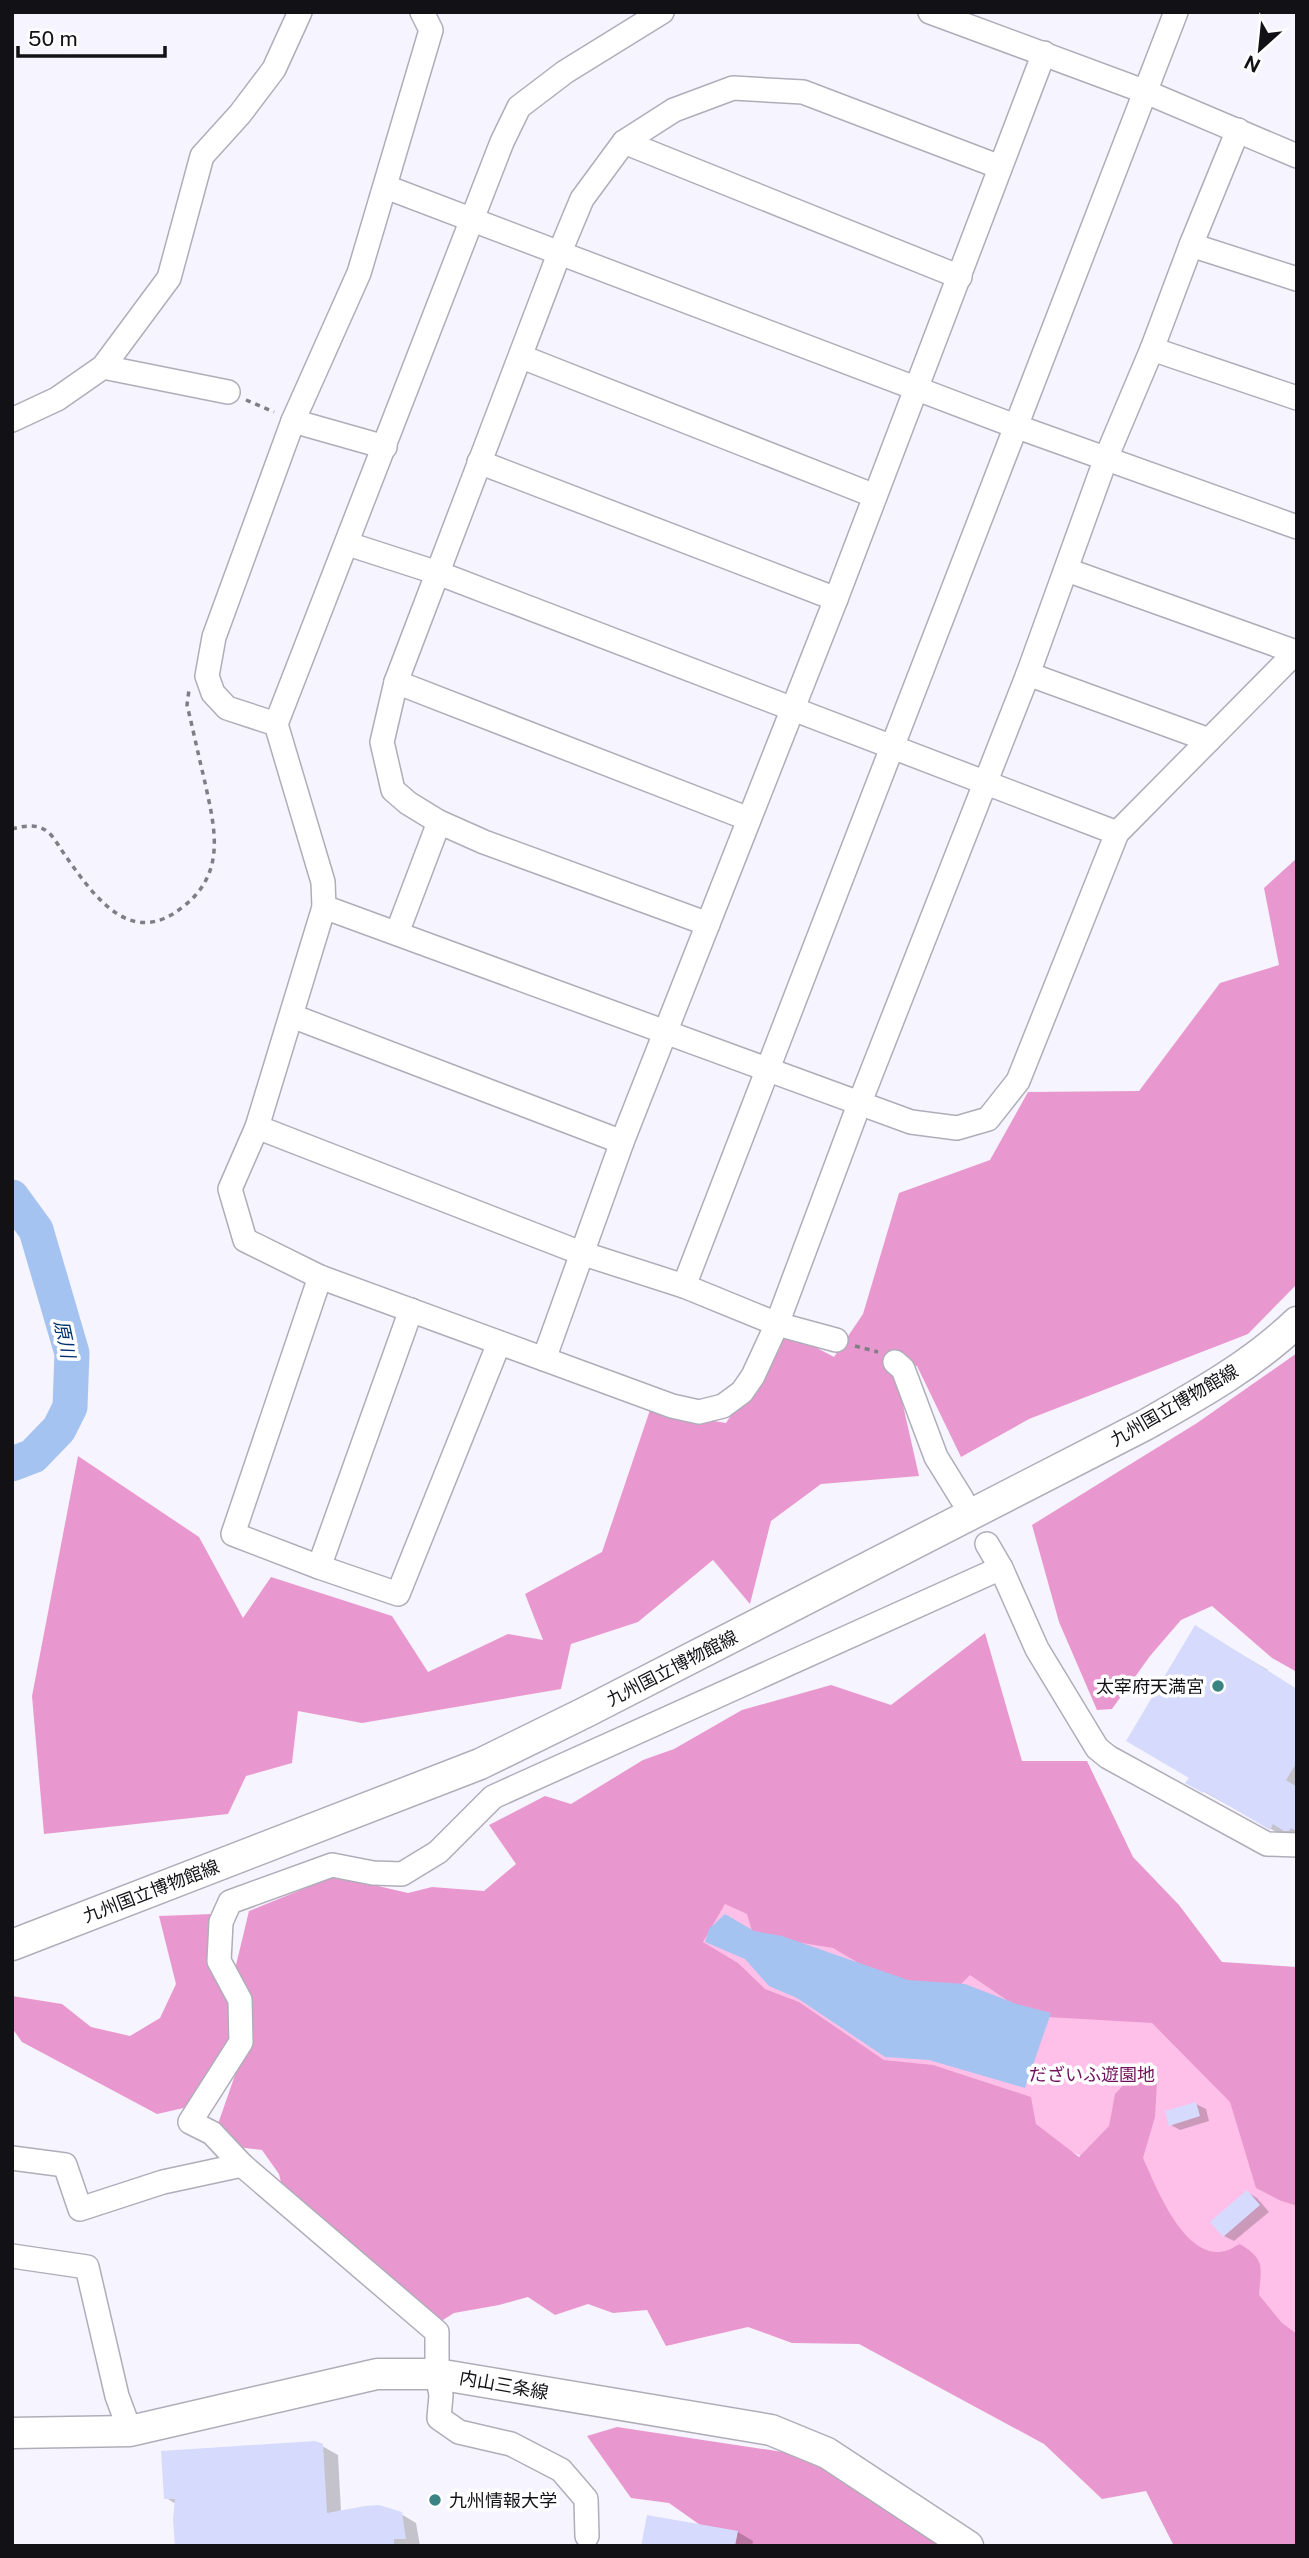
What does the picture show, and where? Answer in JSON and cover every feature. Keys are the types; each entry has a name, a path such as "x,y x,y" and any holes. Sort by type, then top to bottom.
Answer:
{"main road":[{"name":"九州国立博物館線","path":"12,1945 480,1763 611,1699 1144,1425 1213,1386 1275,1342 1297,1322"},
{"name":"内山三条線","path":"12,2434 130,2431 377,2374 437,2374 771,2430 827,2453 968,2546"}],"street":[{"path":"12,420 57,399 103,367 169,278 202,156 240,114 274,69 300,12"},
{"path":"276,724 227,708 213,693 207,676 214,638 293,421 359,273 430,30 422,12"},
{"path":"662,12 565,72 519,107 276,724 323,881 324,907 257,1128 230,1189 245,1240 320,1277 672,1406 699,1412 723,1406 742,1392 753,1376 777,1324 860,1102 1028,674 1106,458 1238,130"},
{"path":"930,12 1146,92 1297,156"},
{"path":"684,1286 1176,12"},
{"path":"544,1359 622,1142 835,600 1044,53"},
{"path":"708,924 484,842 439,822 408,803 393,790 382,742 396,681 522,357 559,254 582,199 624,142 674,110 733,88 803,92 1000,167"},
{"path":"624,142 960,277"},
{"path":"386,187 1015,426 1297,527"},
{"path":"1191,245 1297,279"},
{"path":"1152,349 1297,398"},
{"path":"522,357 875,496"},
{"path":"103,367 228,392"},
{"path":"293,421 385,447"},
{"path":"479,462 835,600"},
{"path":"348,544 438,573 1117,833"},
{"path":"324,907 912,1122 957,1128 988,1119 1018,1081 1117,833 1296,652 1067,570"},
{"path":"1028,674 1209,740"},
{"path":"396,681 748,819"},
{"path":"397,933 439,822"},
{"path":"292,1016 622,1142"},
{"path":"257,1128 581,1253 684,1286 777,1324 836,1340"},
{"path":"320,1277 233,1534 319,1567 398,1594 499,1343"},
{"path":"319,1567 411,1310"},
{"path":"895,1363 903,1369 936,1457 962,1499"},
{"path":"987,1544 1037,1650 1097,1748 1108,1758 1267,1844 1297,1845"},
{"path":"587,2536 586,2499 561,2470 511,2444 459,2432 439,2418 441,2396 437,2374 437,2332 242,2165 212,2133 190,2122 240,2042 240,2000 219,1961 221,1922 230,1902 332,1865 373,1873 402,1874 438,1852 493,1797 1001,1569"},
{"path":"12,2158 65,2165 80,2209 163,2182 242,2165"},
{"path":"12,2256 87,2267 117,2396 130,2431"}],"path":[{"path":"228,392 293,421"},
{"path":"12,829 36,825 49,832 85,884 109,908 130,922 148,924 175,914 195,898 208,878 214,859 214,826 187,705 190,684"},
{"path":"836,1340 884,1354 895,1363"}],"green space":[{"name":"だざいふ遊園地","path":"722,1867 1134,2004 1227,2089 1297,2194 1297,2362 1081,2156 681,1986"}],"shaded area":[{"path":"1297,858 1297,1284 1248,1334 1029,1419 961,1457 917,1366 893,1361 919,1476 821,1484 771,1521 750,1604 713,1560 638,1622 571,1644 561,1689 362,1723 298,1711 292,1763 246,1776 228,1814 44,1834 32,1696 78,1456 199,1537 243,1618 271,1577 392,1616 428,1672 508,1634 543,1640 525,1594 602,1552 650,1410 726,1423 785,1331 834,1357 863,1314 899,1193 990,1160 1028,1092 1139,1091 1220,983 1279,965 1264,888"},
{"path":"1297,1353 1297,1672 1272,1658 1212,1606 1181,1620 1150,1656 1112,1709 1097,1710 1059,1622 1032,1525 1197,1423"},
{"path":"985,1633 1022,1761 1087,1761 1133,1857 1179,1905 1222,1962 1297,1967 1297,2206 1256,2188 1230,2102 1152,2023 1030,2016 970,1975 956,1989 889,1981 833,1948 753,1935 747,1914 725,1904 703,1942 738,1963 765,1989 799,2002 884,2060 933,2065 1031,2097 1036,2124 1079,2157 1109,2126 1115,2094 1135,2073 1157,2082 1155,2117 1143,2158 1164,2202 1184,2233 1197,2245 1210,2251 1225,2251 1240,2244 1254,2255 1261,2271 1259,2295 1282,2323 1297,2334 1297,2546 1174,2546 1146,2491 1102,2499 1044,2444 859,2344 792,2343 748,2327 666,2346 647,2310 613,2313 588,2304 555,2315 528,2297 454,2313 435,2325 284,2195 279,2174 262,2150 211,2144 250,2032 236,1965 249,1911 335,1876 408,1893 432,1887 484,1891 516,1864 489,1825 545,1796 571,1804 643,1760 674,1749 742,1710 831,1685 891,1705"},
{"path":"213,1914 235,2005 234,2039 188,2107 157,2114 22,2042 12,2028 12,1996 62,2004 91,2027 130,2036 160,2018 176,1984 159,1916"},
{"path":"617,2427 783,2452 828,2471 933,2526 953,2546 730,2546 669,2503 631,2498 587,2436"}],"water":[{"path":"725,1914 754,1931 782,1936 908,1980 965,1984 1017,2004 1051,2013 1025,2088 929,2060 885,2057 797,1998 769,1986 745,1959 705,1942 709,1929"}],"building":[{"path":"1195,1625 1297,1689 1297,1762 1286,1780 1297,1787 1297,1831 1291,1828 1284,1831 1273,1824 1270,1830 1204,1791 1203,1793 1185,1783 1189,1778 1126,1741"},
{"path":"1196,2102 1200,2116 1169,2126 1165,2111"},
{"path":"1247,2190 1260,2205 1223,2237 1210,2222"},
{"path":"315,2441 323,2444 327,2513 379,2505 402,2512 406,2539 394,2539 394,2546 175,2546 175,2499 164,2499 161,2451"},
{"path":"647,2515 738,2531 735,2546 641,2546"}],"waterway":[{"name":"原川","path":"12,1197 36,1230 72,1353 70,1407 59,1429 33,1456 12,1464"}],"place":[{"name":"太宰府天満宮","path":"1218,1686"},
{"name":"九州情報大学","path":"435,2500"}]}
